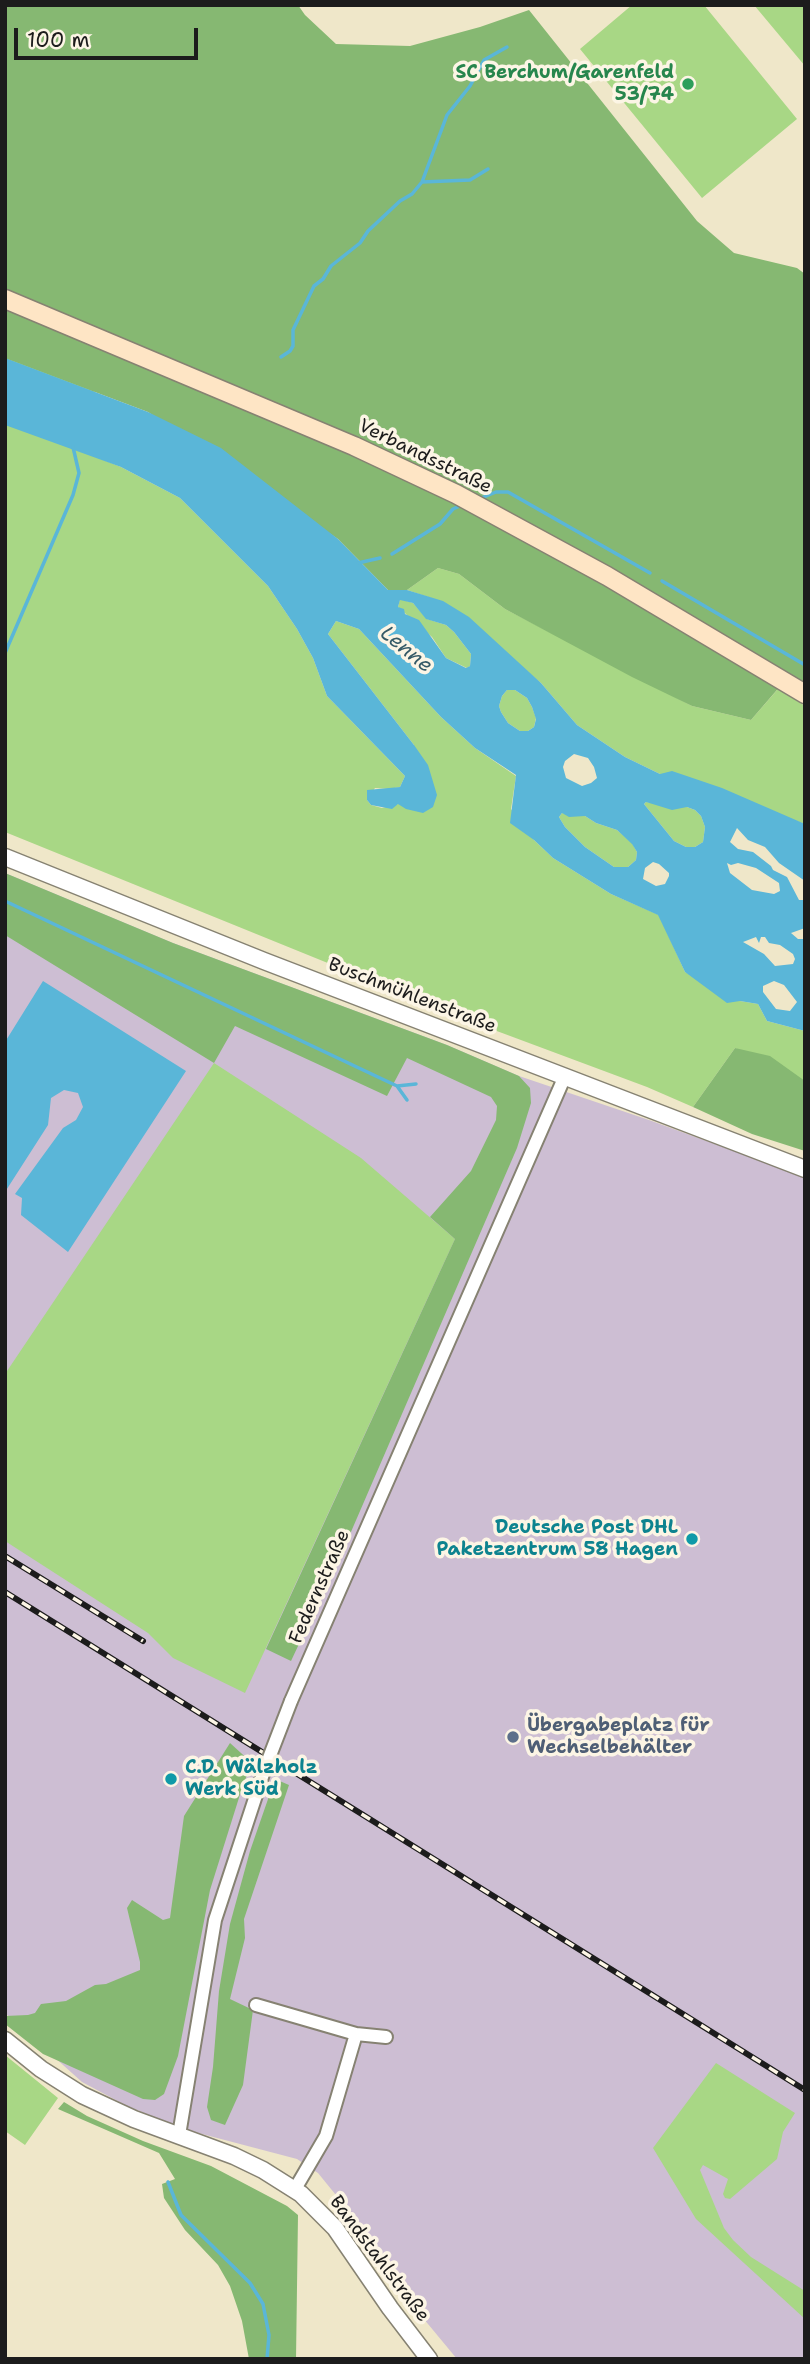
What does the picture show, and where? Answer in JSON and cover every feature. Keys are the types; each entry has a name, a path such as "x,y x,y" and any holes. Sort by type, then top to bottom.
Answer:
{"main road":[{"name":"Verbandsstraße","path":"5,299 342,441 456,494 607,576 805,695"}],"street":[{"name":"Buschmühlenstraße","path":"5,857 239,951 805,1169"},
{"name":"Federnstraße","path":"179,2135 215,1920 264,1771 291,1700 565,1076"},
{"path":"256,2005 356,2034 386,2037"},
{"path":"295,2189 326,2136 356,2034"},
{"name":"Bandstahlstraße","path":"5,2040 69,2088 134,2119 234,2156 295,2189 335,2228 429,2359"}],"shaded area":[{"path":"5,873 173,943 447,1045 519,1076 805,1177 805,2359 457,2359 399,2289 357,2221 318,2173 297,2159 183,2129 125,2105 82,2082 5,2013"}],"green space":[{"path":"5,5 298,5 336,44 410,46 529,10 697,221 734,253 797,268 805,274 805,685 789,676 751,720 692,706 632,677 505,609 459,574 438,568 407,590 388,590 338,539 148,412 5,358"},
{"name":"SC Berchum/Garenfeld 53/74","path":"632,5 704,5 797,119 702,198 580,49"},
{"path":"754,5 805,5 805,66"},
{"path":"5,326 98,383 71,447 121,467 180,498 268,586 313,658 327,696 405,776 400,787 375,788 367,800 371,805 382,808 398,804 414,745 328,634 336,621 359,629 441,717 475,748 516,776 511,809 534,840 553,858 611,894 659,915 685,972 740,1001 758,1004 767,1021 805,1031 805,1081 735,1048 693,1107 478,1024 5,832"},
{"path":"438,568 459,574 505,609 692,706 751,720 778,689 805,706 805,824 660,774 625,757 577,725 541,683 443,602 407,590"},
{"path":"400,599 413,603 427,619 446,625 454,632 471,654 470,666 467,668 446,658 432,637 398,607"},
{"path":"507,690 515,690 527,698 532,707 536,718 534,727 528,731 520,731 508,723 501,712 499,706"},
{"path":"646,802 695,810 701,816 705,827 703,842 695,847 686,847 674,841 644,804"},
{"path":"562,813 585,816 617,830 632,843 637,852 636,860 628,867 614,867 585,847 565,827 559,817"},
{"path":"5,873 173,943 447,1045 519,1076 530,1088 531,1103 517,1148 344,1548 291,1661 266,1649 455,1239 430,1217 471,1171 496,1120 497,1106 491,1097 407,1058 387,1096 235,1026 214,1063 5,935"},
{"path":"735,1048 770,1056 805,1081 805,1151 752,1134 693,1107"},
{"path":"214,1063 361,1158 455,1239 245,1693 173,1658 148,1633 5,1541 5,1374"},
{"path":"230,1743 252,1763 210,1890 178,2056 164,2094 155,2100 143,2099 43,2054 5,2024 5,2016 35,2013 41,2004 66,2001 95,1985 106,1984 140,1970 127,1908 132,1900 163,1920 170,1918 184,1816"},
{"path":"275,1779 289,1785 244,1919 245,1938 230,1999 253,2010 243,2085 225,2125 211,2120 207,2107 219,1991 230,1924 250,1851"},
{"path":"5,2055 58,2098 25,2145 5,2131"},
{"path":"716,2063 795,2113 783,2132 777,2159 730,2199 723,2194 728,2179 703,2165 700,2170 724,2228 733,2240 751,2257 805,2291 805,2319 696,2219 653,2148"},
{"path":"64,2102 87,2116 143,2141 211,2166 287,2206 298,2215 296,2359 249,2359 242,2321 230,2286 218,2265 185,2230 164,2198 162,2184 175,2179 159,2153 58,2109"}],"water":[{"name":"Lenne","path":"5,358 148,412 221,448 338,539 388,590 407,590 443,601 469,617 541,683 577,725 625,757 660,774 672,771 722,788 805,824 805,881 779,863 765,847 748,840 737,828 730,842 738,849 753,852 773,870 787,877 799,900 805,900 805,928 791,933 798,939 805,939 805,1031 767,1021 758,1004 740,1001 727,1003 685,972 658,915 611,894 553,858 510,823 516,775 475,748 441,717 359,629 336,621 328,634 428,765 437,795 433,807 423,813 398,804 392,809 371,805 367,800 367,790 400,787 405,776 327,696 313,658 268,586 180,498 121,467 5,425","holes":["400,600 413,603 426,619 446,625 471,654 470,666 466,668 446,658 419,620 405,614 404,609 398,607","507,690 515,690 527,698 532,707 536,719 534,727 528,731 520,731 508,723 499,706","574,754 588,758 597,778 582,786 566,778 563,767 565,761","646,802 672,810 687,807 701,816 705,827 703,842 695,847 686,847 674,841 644,804","562,813 569,817 585,816 617,830 632,844 637,852 636,860 628,867 614,867 585,847 559,817","653,862 669,873 665,884 656,886 643,879 645,868","727,863 756,868 779,883 780,891 774,894 752,890 730,873","756,937 759,943 761,937 765,937 769,943 780,945 793,954 793,964 775,966 764,954 743,942","774,981 784,985 797,1002 790,1011 776,1009 763,992 763,986"]},
{"path":"43,981 186,1071 68,1252 21,1215 22,1198 15,1194 63,1128 76,1120 83,1107 78,1093 64,1090 51,1098 48,1125 5,1192 5,1042"}],"waterway":[{"path":"281,357 293,346 293,330 314,286 323,279 331,266 360,243 368,231 400,201 412,194 422,182 447,115 470,86 484,60 507,47"},
{"path":"422,182 470,180 488,169"},
{"path":"5,653 73,495 79,473 73,447"},
{"path":"479,499 496,492 508,492 650,573"},
{"path":"392,554 440,524 453,509 462,505"},
{"path":"358,563 380,558"},
{"path":"662,581 805,665"},
{"path":"5,901 397,1086 416,1084"},
{"path":"397,1086 407,1100"},
{"path":"168,2182 181,2215 250,2283 263,2304 269,2335 267,2359"}],"railway":[{"path":"5,1556 143,1641"},
{"path":"5,1592 805,2090"}],"place":[{"name":"SC Berchum/Garenfeld 53/74","path":"688,84"},
{"name":"Deutsche Post DHL Paketzentrum 58 Hagen","path":"692,1539"},
{"name":"Übergabeplatz für Wechselbehälter","path":"513,1737"},
{"name":"C.D. Wälzholz Werk Süd","path":"171,1779"}]}
